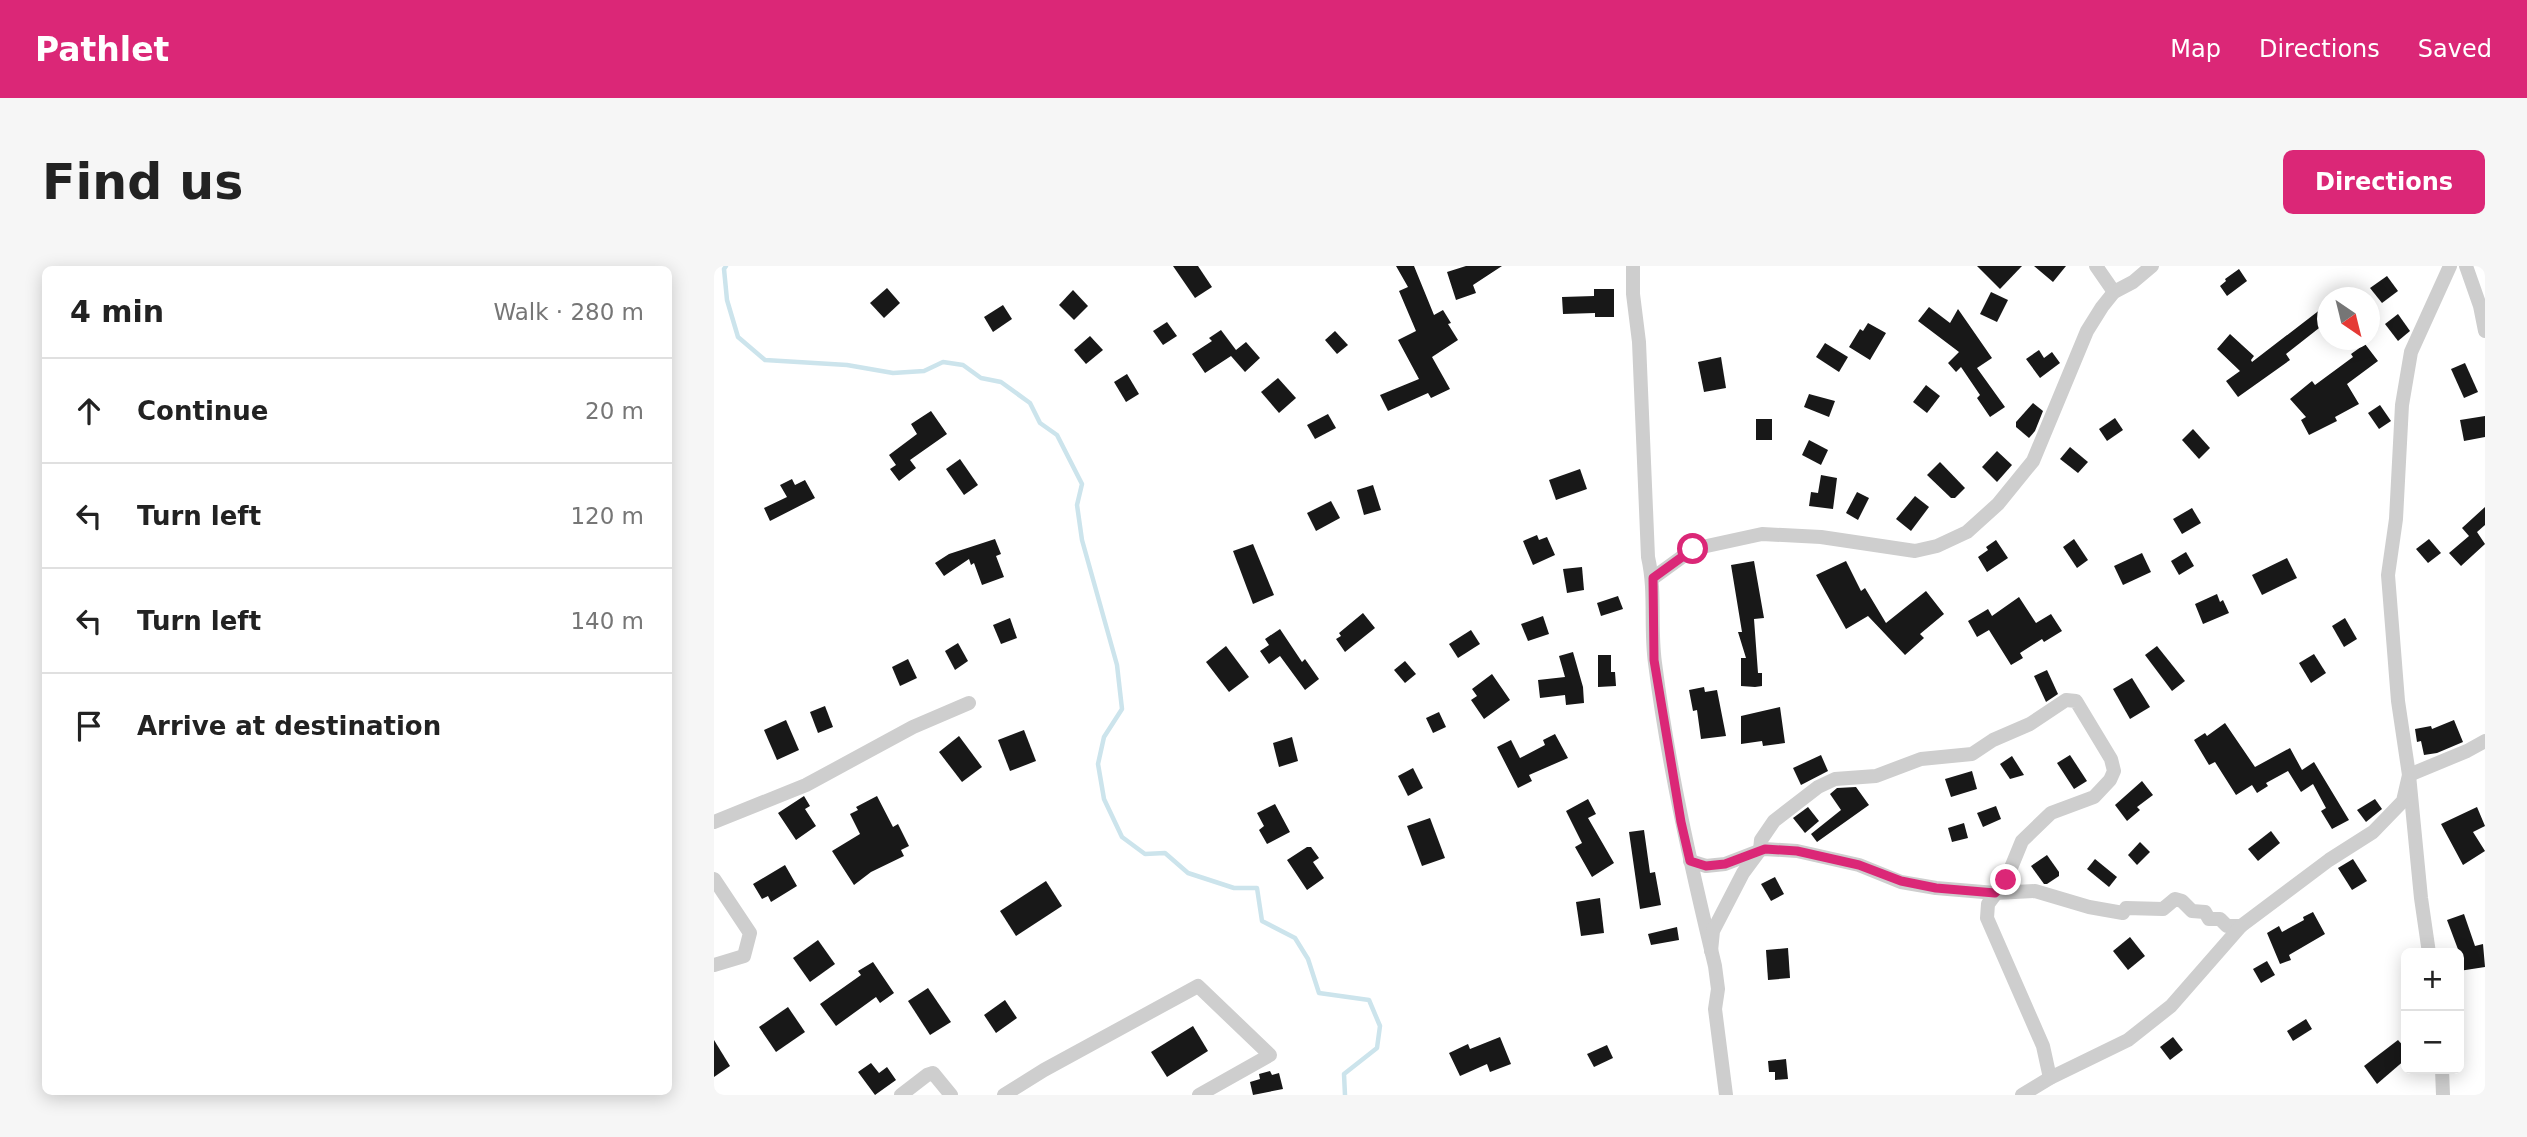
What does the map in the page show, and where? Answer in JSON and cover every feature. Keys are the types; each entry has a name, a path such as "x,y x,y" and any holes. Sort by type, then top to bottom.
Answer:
{"street":[{"path":"1633,266 1648,557 1653,578 1654,660 1681,822 1718,989 1715,1009 1727,1095"},
{"path":"2096,266 2114,292"},
{"path":"1653,578 1693,549 1762,534 1821,537 1915,551 1937,546 1967,532 1998,504 2033,461 2088,331 2114,292 2133,282 2152,266"},
{"path":"2428,948 2398,701 2388,575 2396,519 2402,405 2411,352 2450,266"},
{"path":"2466,266 2480,306 2485,331"},
{"path":"1711,951 1713,931 1743,873 1760,850 1761,840 1774,821 1818,787 1835,779 1876,776 1921,759 1972,754 1993,740 2014,729 2021,729 2066,700 2072,699 2076,701 2107,751 2114,771 2110,780 2094,797 2051,813 2022,841 2006,880 1988,904 1987,918 2043,1046 2050,1078"},
{"path":"714,822 806,785 913,727 969,703"},
{"path":"2409,775 2485,741"},
{"path":"2022,1095 2050,1078 2128,1040 2171,1006 2241,926 2329,860 2372,832 2403,801 2409,775"},
{"path":"1690,861 1706,866 1725,864 1760,850 1797,851 1859,865 1901,881 1936,888 1995,893 2035,891 2089,907 2123,913 2126,908 2163,909 2175,899 2182,901 2192,911 2204,912 2208,919 2220,919 2227,926 2241,926"},
{"path":"714,879 750,933 744,956 714,965"},
{"path":"1004,1095 1044,1070 1198,986 1270,1055 1199,1095"},
{"path":"901,1095 933,1073 951,1095"},
{"path":"2442,1074 2443,1095"}],"building":[{"path":"1173,266 1198,266 1212,287 1195,298"},
{"path":"1396,266 1414,266 1434,315 1443,310 1458,340 1432,357 1450,389 1431,398 1428,393 1388,411 1380,395 1419,379 1398,340 1416,331 1399,291 1408,287"},
{"path":"1466,266 1502,266 1473,285 1476,293 1456,300 1447,272"},
{"path":"1977,266 2022,266 2000,289"},
{"path":"2034,266 2066,266 2053,282"},
{"path":"2239,269 2247,281 2227,296 2220,286"},
{"path":"2387,276 2398,291 2382,303 2380,287 2371,287"},
{"path":"887,288 900,303 884,318 870,303"},
{"path":"1594,289 1614,289 1614,317 1595,317 1595,313 1563,314 1562,297 1594,296"},
{"path":"1073,290 1088,306 1074,320 1059,305"},
{"path":"1991,292 2008,300 1997,322 1980,314"},
{"path":"1003,305 1012,319 993,332 984,317"},
{"path":"1929,307 1950,323 1958,309 1992,358 1977,368 2005,407 1990,417 1977,398 1980,395 1961,367 1956,372 1948,363 1959,352 1918,321"},
{"path":"2317,312 2317,330 2286,354 2290,360 2238,397 2226,381 2240,371 2217,349 2230,334 2254,356 2252,362"},
{"path":"2398,314 2410,331 2398,341 2385,324"},
{"path":"1167,322 1177,336 1163,345 1153,331"},
{"path":"1868,323 1886,333 1870,360 1849,347 1860,329 1863,331"},
{"path":"1221,330 1236,350 1246,342 1260,358 1245,372 1231,356 1205,373 1192,354 1212,341 1209,338"},
{"path":"1335,331 1348,345 1337,354 1325,340"},
{"path":"1090,336 1103,350 1086,364 1074,350"},
{"path":"1825,343 1848,357 1839,372 1816,357"},
{"path":"2039,350 2044,358 2052,352 2060,363 2040,378 2026,359"},
{"path":"2357,350 2370,350 2378,361 2347,384 2359,404 2335,417 2337,421 2309,435 2301,420 2306,417 2290,399 2312,381 2315,385 2353,357 2351,354"},
{"path":"1721,357 1726,388 1704,392 1698,362"},
{"path":"2465,363 2478,392 2464,398 2451,369"},
{"path":"1127,374 1139,394 1126,402 1114,382"},
{"path":"1278,378 1296,398 1279,413 1261,392"},
{"path":"1926,385 1940,396 1927,413 1913,402"},
{"path":"1809,394 1835,401 1829,417 1804,407"},
{"path":"2033,403 2043,411 2035,431 2029,438 2016,427 2016,422"},
{"path":"2380,405 2391,421 2379,429 2368,413"},
{"path":"931,411 947,434 910,460 916,468 899,481 890,469 896,465 889,455 917,434 911,424"},
{"path":"1328,414 1336,428 1315,439 1307,425"},
{"path":"2485,416 2485,437 2464,441 2460,420"},
{"path":"2115,418 2123,430 2107,441 2099,429"},
{"path":"1756,419 1772,419 1772,440 1756,440"},
{"path":"2193,429 2210,448 2199,459 2182,440"},
{"path":"1809,440 1828,450 1821,465 1802,455"},
{"path":"2070,447 2088,462 2078,473 2060,459"},
{"path":"1997,451 2012,465 1997,482 1982,467"},
{"path":"960,459 978,485 964,495 946,469"},
{"path":"1940,462 1965,488 1955,498 1951,498 1927,475"},
{"path":"1580,469 1587,489 1556,500 1549,480"},
{"path":"1821,475 1837,478 1833,509 1809,506 1811,492 1818,493"},
{"path":"792,479 795,485 805,480 815,498 770,521 764,508 787,497 780,485"},
{"path":"1373,485 1381,510 1364,515 1357,490"},
{"path":"1857,492 1869,498 1858,520 1846,513"},
{"path":"1915,496 1929,507 1911,531 1896,519"},
{"path":"1331,501 1340,518 1316,531 1307,513"},
{"path":"2485,507 2485,525 2477,532 2485,544 2461,566 2449,553 2469,536 2462,528"},
{"path":"2192,508 2201,523 2182,534 2173,519"},
{"path":"1537,535 1539,540 1547,537 1555,555 1533,565 1523,541"},
{"path":"995,539 1001,554 996,556 1004,577 982,585 974,563 971,565 969,559 944,576 935,563 949,554"},
{"path":"2074,539 2088,560 2077,568 2063,547"},
{"path":"2429,539 2441,553 2428,563 2416,549"},
{"path":"1996,540 2008,558 1987,572 1978,557"},
{"path":"1253,544 1274,595 1253,604 1233,551"},
{"path":"2186,552 2194,566 2179,575 2171,561"},
{"path":"2142,553 2151,572 2123,585 2114,566"},
{"path":"2287,558 2297,578 2262,595 2252,575"},
{"path":"1754,561 1764,618 1754,619 1758,673 1762,673 1762,686 1755,687 1741,686 1741,658 1746,658 1738,632 1742,632 1731,565"},
{"path":"1846,561 1861,591 1865,588 1886,623 1926,591 1944,614 1920,634 1924,638 1905,655 1868,616 1846,629 1816,575"},
{"path":"1582,567 1584,590 1567,593 1563,569"},
{"path":"2217,594 2229,613 2203,624 2195,604"},
{"path":"1618,596 1623,609 1601,616 1597,603"},
{"path":"2019,597 2036,623 2051,614 2062,631 2044,642 2042,639 2020,653 2023,658 2011,665 1989,630 1977,637 1968,621 1988,609 1992,616"},
{"path":"1363,613 1375,628 1345,652 1336,639 1341,636 1339,633"},
{"path":"1543,616 1549,634 1528,641 1521,624"},
{"path":"1010,618 1017,638 1001,644 993,625"},
{"path":"2345,618 2357,639 2344,647 2332,626"},
{"path":"1280,629 1302,662 1305,659 1319,679 1305,690 1280,656 1269,664 1260,651 1269,645 1265,639"},
{"path":"1471,630 1480,644 1458,658 1449,644"},
{"path":"958,643 968,661 955,670 945,651"},
{"path":"1226,646 1249,677 1229,692 1206,662"},
{"path":"2157,646 2185,681 2172,691 2145,655"},
{"path":"1573,652 1583,687 1584,703 1566,705 1565,695 1540,698 1538,680 1565,677 1559,656"},
{"path":"2314,654 2326,673 2311,683 2299,663"},
{"path":"1598,655 1611,655 1611,672 1615,672 1616,686 1598,687"},
{"path":"908,659 917,678 900,686 892,667"},
{"path":"1405,661 1416,674 1405,683 1394,670"},
{"path":"2047,670 2058,694 2046,702 2034,676"},
{"path":"1492,674 1510,700 1484,719 1471,700 1477,696 1472,689"},
{"path":"2132,678 2150,707 2130,719 2113,689"},
{"path":"1704,687 1705,692 1717,690 1726,736 1701,739 1697,710 1693,711 1689,690"},
{"path":"825,706 833,727 818,733 810,712"},
{"path":"1780,707 1785,743 1763,746 1762,741 1741,744 1741,716"},
{"path":"1439,712 1446,727 1433,733 1426,718"},
{"path":"786,720 799,750 777,760 764,730"},
{"path":"2454,720 2463,742 2437,753 2424,755 2421,741 2417,742 2415,729 2431,726 2432,729"},
{"path":"2225,723 2255,767 2290,748 2302,770 2314,762 2349,820 2332,829 2321,811 2326,808 2313,784 2301,792 2288,771 2266,783 2268,786 2257,793 2252,785 2236,795 2215,762 2209,765 2194,740 2205,733 2207,736"},
{"path":"1024,730 1036,761 1010,771 998,740"},
{"path":"1555,734 1568,758 1529,775 1532,781 1518,788 1497,747 1511,740 1520,758 1545,745 1543,740"},
{"path":"959,736 982,767 962,782 939,752"},
{"path":"1292,737 1298,761 1279,767 1273,743"},
{"path":"1821,755 1828,771 1801,785 1793,768"},
{"path":"2070,755 2087,781 2074,789 2057,763"},
{"path":"2012,756 2024,775 2010,779 2000,764"},
{"path":"1413,768 1423,788 1408,796 1398,776"},
{"path":"1972,771 1977,789 1951,797 1945,779"},
{"path":"2142,781 2153,795 2137,807 2140,810 2127,821 2115,805"},
{"path":"1856,787 1869,805 1817,842 1811,834 1841,810 1830,794 1837,788"},
{"path":"804,796 810,806 805,809 816,826 796,840 778,813"},
{"path":"877,796 893,827 898,824 909,846 901,850 904,856 871,872 854,885 832,851 860,834 850,814 858,810 856,807"},
{"path":"1588,799 1596,814 1588,818 1614,863 1592,877 1575,847 1582,843 1566,811"},
{"path":"2375,799 2382,809 2366,822 2357,810"},
{"path":"1275,804 1290,832 1267,844 1259,830 1264,826 1257,813"},
{"path":"1996,806 2001,819 1983,827 1977,813"},
{"path":"1808,807 1819,821 1805,833 1793,818"},
{"path":"2477,807 2485,826 2473,832 2485,851 2463,865 2441,824"},
{"path":"1430,818 1445,858 1422,866 1407,826"},
{"path":"1964,823 1968,838 1952,842 1948,828"},
{"path":"1644,830 1650,873 1655,872 1661,905 1640,909 1629,832"},
{"path":"2271,831 2280,843 2258,861 2248,849"},
{"path":"2140,842 2150,852 2137,865 2128,855"},
{"path":"1311,847 1319,858 1313,862 1324,878 1307,890 1287,860"},
{"path":"2047,855 2059,876 2044,884 2031,866"},
{"path":"2095,859 2117,877 2109,887 2087,869"},
{"path":"2353,859 2367,881 2352,890 2338,868"},
{"path":"785,865 797,886 771,902 768,896 762,899 753,884"},
{"path":"1775,877 1784,894 1771,901 1761,884"},
{"path":"1046,881 1062,906 1016,936 1000,911"},
{"path":"1600,898 1604,933 1581,936 1576,902"},
{"path":"2313,912 2325,934 2289,955 2291,960 2280,964 2267,933 2279,926 2282,932"},
{"path":"2464,914 2475,946 2483,944 2485,967 2464,970 2464,948 2458,948 2447,920"},
{"path":"1677,927 1679,940 1651,945 1648,934"},
{"path":"2130,937 2145,956 2128,970 2113,951"},
{"path":"818,940 835,964 810,982 793,958"},
{"path":"1788,948 1790,978 1768,980 1766,950"},
{"path":"2267,961 2275,975 2261,983 2253,969"},
{"path":"873,962 894,993 880,1003 876,997 836,1026 820,1004 861,975 858,971"},
{"path":"928,988 951,1022 930,1035 908,1001"},
{"path":"1005,1000 1017,1018 996,1033 984,1015"},
{"path":"788,1007 805,1032 776,1052 759,1027"},
{"path":"2306,1019 2312,1029 2293,1041 2287,1031"},
{"path":"1193,1026 1208,1051 1167,1077 1151,1052"},
{"path":"1500,1037 1511,1064 1490,1072 1487,1064 1460,1076 1449,1053 1468,1044 1470,1049"},
{"path":"2173,1037 2183,1050 2170,1060 2160,1047"},
{"path":"714,1040 730,1066 714,1077"},
{"path":"2398,1040 2401,1043 2401,1063 2377,1084 2364,1066"},
{"path":"1607,1045 1613,1058 1594,1067 1587,1054"},
{"path":"1786,1059 1788,1079 1775,1080 1775,1072 1769,1072 1768,1061"},
{"path":"871,1063 879,1073 887,1067 896,1080 875,1095 858,1072"},
{"path":"1270,1071 1272,1075 1279,1073 1283,1089 1253,1095 1250,1082 1260,1079 1259,1074"}],"waterway":[{"path":"726,266 727,300 738,337 765,360 847,365 893,373 924,371 943,362 963,365 981,378 1001,382 1030,403 1040,423 1057,435 1082,484 1077,505 1082,540 1117,665 1122,709 1104,737 1098,764 1104,799 1122,837 1145,854 1165,853 1188,873 1234,888 1257,888 1262,921 1295,938 1308,959 1319,993 1369,1000 1380,1026 1377,1048 1344,1074 1345,1095"}],"route":[{"path":"1693,549 1653,578 1654,660 1690,861 1706,866 1725,864 1760,850 1782,850 1859,865 1879,875 1936,888 1995,893 2006,880"}]}
